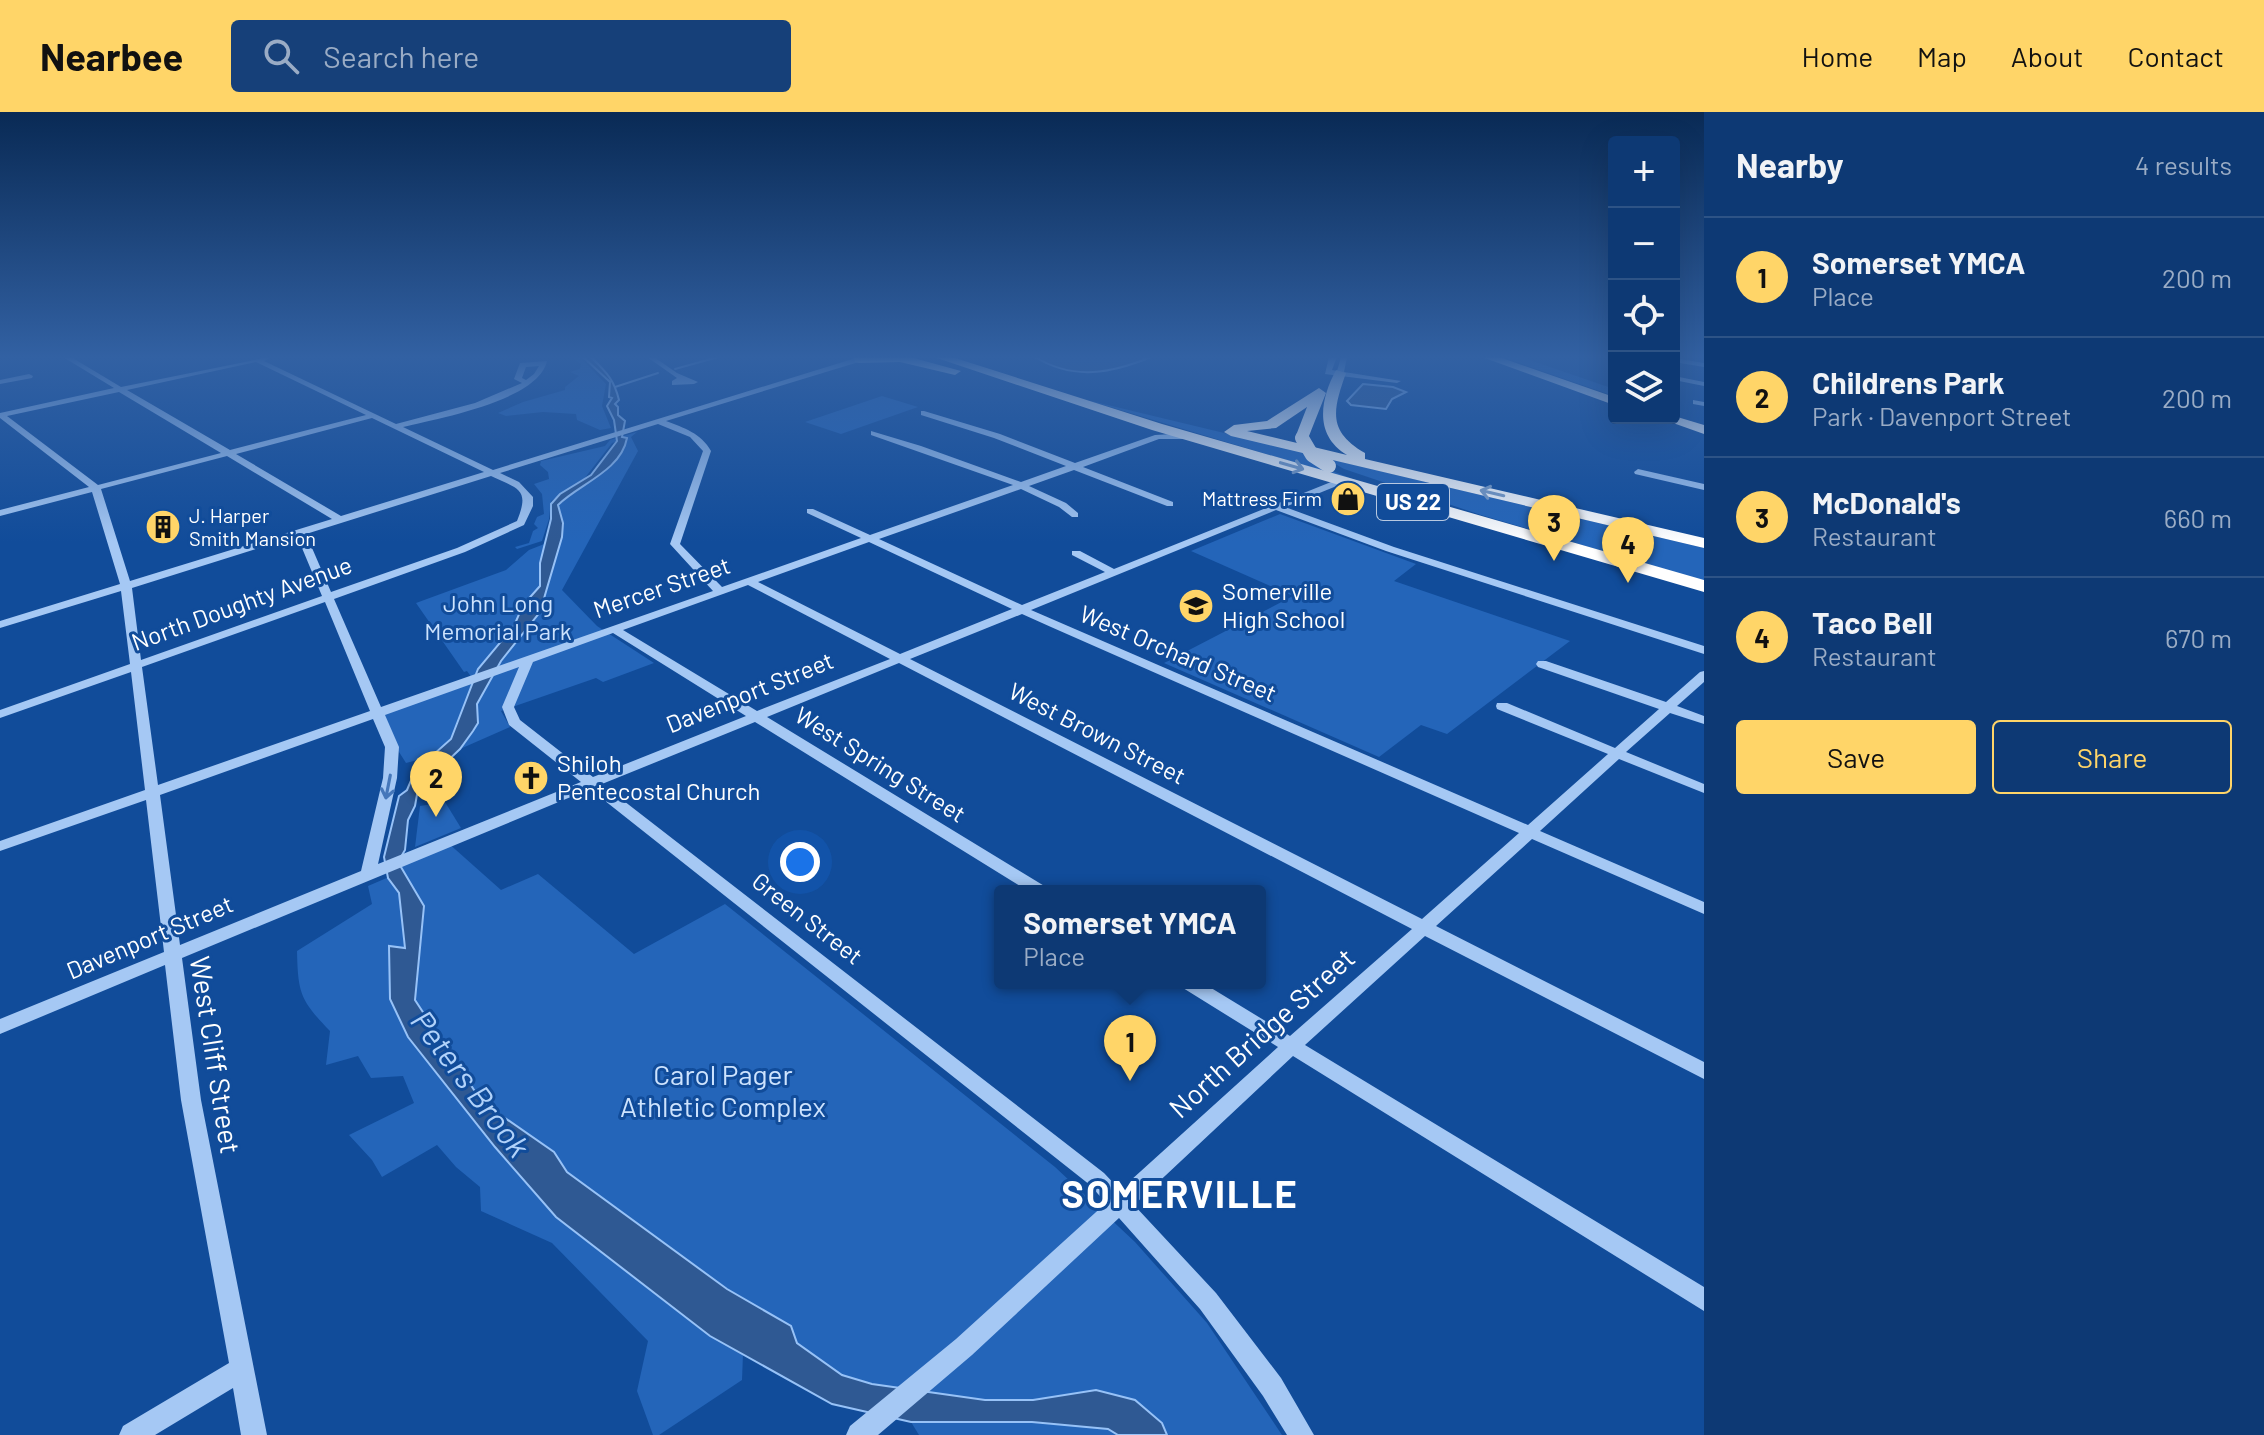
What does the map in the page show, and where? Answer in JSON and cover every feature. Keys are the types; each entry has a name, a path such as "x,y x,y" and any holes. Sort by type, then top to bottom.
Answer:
{"highway":[{"name":"US 22","path":"1127,419 1158,432 1190,436 1704,586"},
{"name":"US 22","path":"1177,419 1704,543"},
{"path":"1177,419 1245,428 1271,425 1280,419"},
{"path":"1309,419 1302,438 1312,455 1329,466 1636,567"},
{"path":"1328,419 1336,441 1364,458 1439,481"},
{"path":"1680,422 1704,430"}],"street":[{"path":"6,419 96,488"},
{"path":"172,419 339,519"},
{"path":"0,513 361,419"},
{"path":"377,419 490,473"},
{"path":"393,427 422,419"},
{"path":"0,625 665,419"},
{"path":"942,419 997,436 1170,504"},
{"path":"658,421 705,444 707,451 675,544 682,556 703,572 719,591"},
{"name":"Mercer Street","path":"0,846 1075,466 1158,432"},
{"path":"874,433 950,458 1064,505 1075,515"},
{"path":"1638,472 1704,487"},
{"name":"North Doughty Avenue","path":"0,714 519,526 530,499 528,492 490,473"},
{"name":"Davenport Street","path":"0,1027 423,851 1341,481"},
{"name":"West Cliff Street","path":"96,488 126,586 191,1100 254,1435"},
{"path":"1276,507 1390,549 1704,650"},
{"name":"West Orchard Street","path":"810,511 1020,609 1704,908"},
{"path":"300,532 330,596 392,753 375,871"},
{"path":"1076,553 1113,572"},
{"name":"West Brown Street","path":"703,572 742,584 900,658 1704,1071"},
{"name":"West Spring Street","path":"614,629 1030,885"},
{"name":"Green Street","path":"522,661 508,707 514,722 1097,1179 1208,1301 1272,1387 1301,1435"},
{"path":"1542,664 1704,720"},
{"name":"North Bridge Street","path":"859,1435 964,1347 1291,1046 1704,675"},
{"path":"1502,706 1704,789"},
{"path":"1199,989 1704,1300"},
{"path":"132,1435 240,1370"}],"green space":[{"path":"607,419 611,428 600,430 577,420"},
{"path":"815,419 885,419 841,434 805,422"},
{"path":"1149,419 1165,419 1303,452 1322,467 1363,483"},
{"name":"John Long Memorial Park","path":"637,432 631,437 638,451 562,590 597,626 654,663 603,682 596,678 501,711 510,727 460,749 406,763 375,714 472,678 467,671 464,672 416,603 506,570 529,550 562,537 563,523 558,505 608,468 617,459 627,438 612,443 584,479 551,501 542,541 517,549 515,547 529,543 533,531 538,528 534,524 537,517 544,514 542,494 534,484 549,479 548,472 540,465 541,461 605,446 610,440"},
{"path":"1325,458 1704,548 1704,581 1481,515 1344,469"},
{"path":"1280,514 1416,564 1394,581 1570,641 1447,734 1421,725 1379,757 1164,663 1293,596 1191,551"},
{"path":"445,802 461,828 415,847 420,806"},
{"name":"Carol Pager Athletic Complex","path":"447,842 501,890 538,874 634,954 725,904 1055,1167 1135,1242 1207,1323 1282,1435 1167,1435 1162,1423 1096,1390 1033,1400 985,1400 872,1384 842,1375 814,1358 797,1343 790,1326 745,1301 742,1380 659,1435 653,1435 637,1391 648,1341 552,1243 481,1211 480,1187 456,1167 437,1145 382,1177 372,1160 349,1135 414,1103 403,1076 371,1078 358,1056 326,1065 330,1031 312,1011 303,995 298,977 297,951 372,904 368,886 403,871 398,862"},
{"path":"911,1422 1032,1422 1108,1429 1118,1435 919,1435"}],"water":[{"name":"Peters Brook","path":"614,420 625,421 622,437 627,438 617,459 558,505 563,523 562,537 540,612 501,661 477,704 478,723 473,731 460,749 418,789 408,820 405,850 398,862 424,906 415,1000 482,1102 554,1152 567,1172 727,1289 791,1326 797,1343 842,1375 872,1384 985,1400 1033,1400 1096,1390 1135,1400 1162,1423 1167,1435 1118,1435 1108,1429 1032,1422 911,1422 832,1404 710,1336 556,1217 495,1147 408,1037 390,999 389,946 405,948 399,893 388,878 384,857 399,796 407,790 415,771 451,739 478,669 514,626 523,605 540,586 540,563 551,519 551,504 560,494 591,475 617,441"}],"place":[{"name":"Mattress Firm","path":"1348,499"},
{"name":"J. Harper Smith Mansion","path":"163,527"},
{"name":"McDonald's","path":"1554,561"},
{"name":"Taco Bell","path":"1628,583"},
{"name":"Somerville High School","path":"1196,606"},
{"name":"Shiloh Pentecostal Church","path":"531,778"},
{"name":"Childrens Park","path":"436,817"},
{"name":"Somerset YMCA","path":"1130,1081"}],"district":[{"name":"SOMERVILLE","path":"1180,1195"}]}
